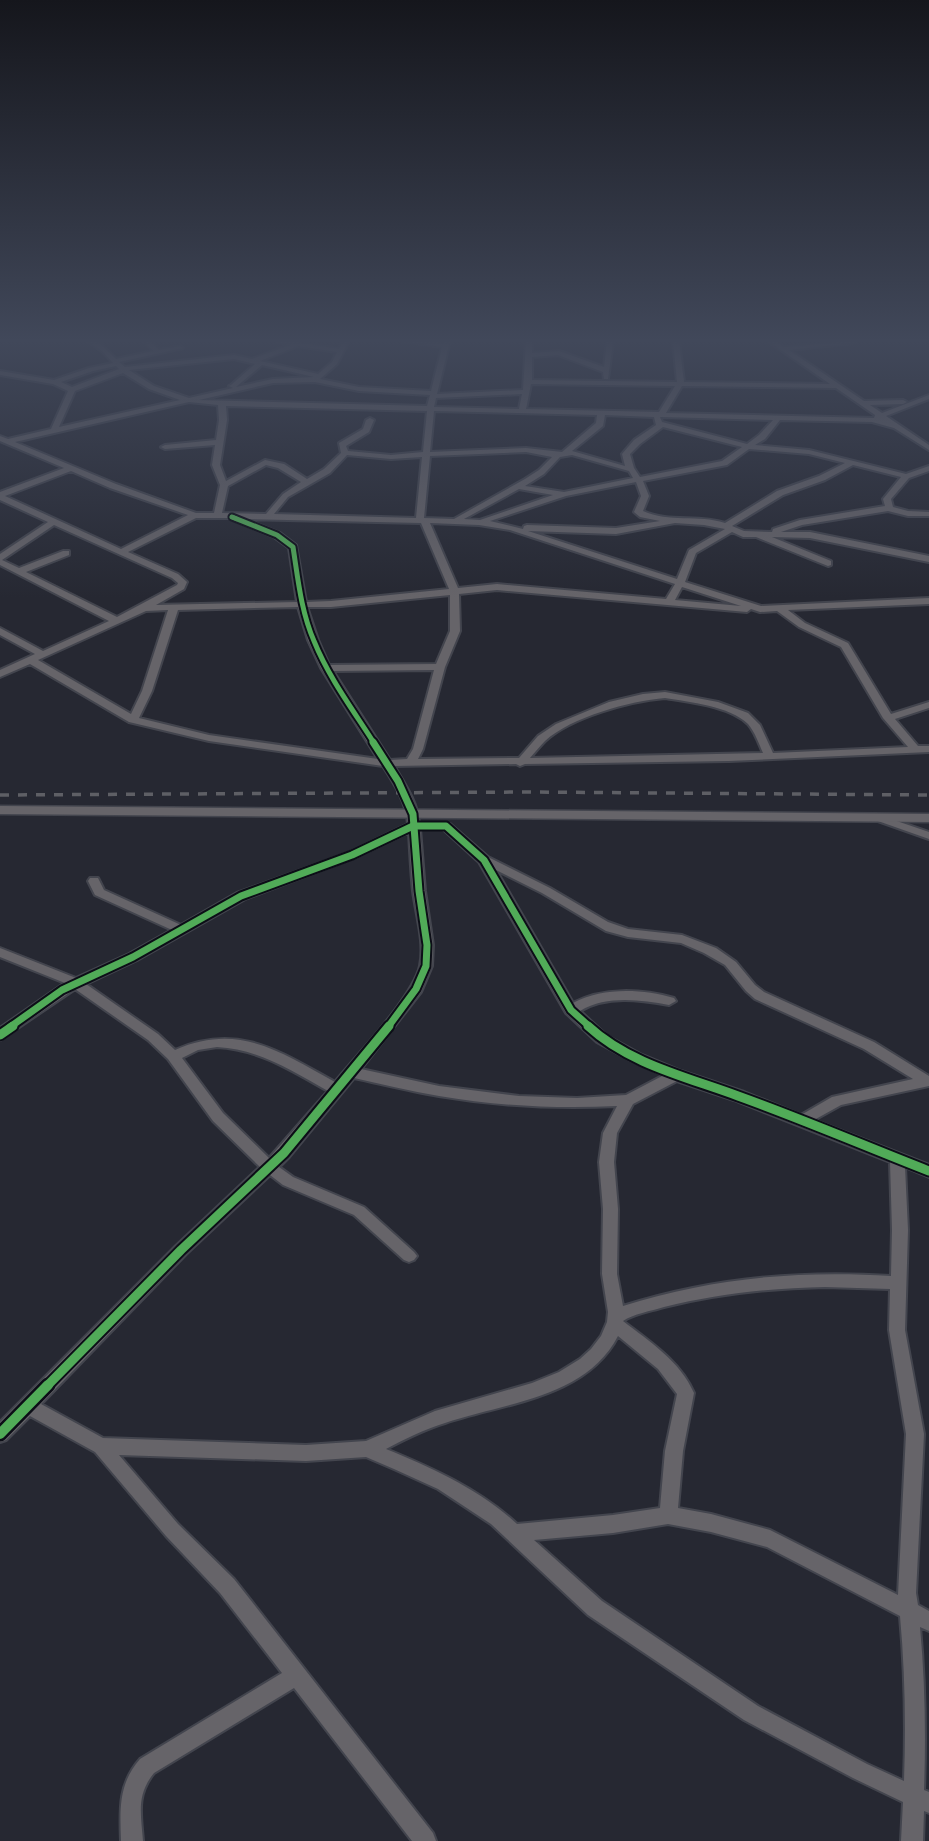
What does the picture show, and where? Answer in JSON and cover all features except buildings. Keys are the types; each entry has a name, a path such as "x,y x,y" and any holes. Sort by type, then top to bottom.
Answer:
{"street":[{"path":"3,440 68,427"},
{"path":"217,517 224,485 216,465 222,427"},
{"path":"345,453 342,446 367,427"},
{"path":"411,763 418,749 440,667 455,631 454,590 444,560 422,520 429,427"},
{"path":"457,520 518,487 596,427"},
{"path":"629,469 626,454 651,427"},
{"path":"687,427 749,447 796,450 906,476"},
{"path":"479,522 564,494 713,467 732,459 772,427"},
{"path":"897,427 929,448"},
{"path":"3,440 146,499 195,515 479,522 512,528 760,609"},
{"path":"166,447 219,442"},
{"path":"269,517 278,501 305,481 327,471 345,453 391,457 526,450 561,454 629,469 639,479 646,496 645,503 638,510 639,514 757,534 828,563"},
{"path":"224,485 265,462 281,466 305,481"},
{"path":"669,602 692,552 780,493 822,478 850,464"},
{"path":"0,496 72,468"},
{"path":"888,508 887,499 906,476 929,468"},
{"path":"518,487 564,494"},
{"path":"0,496 183,582 181,587 144,608 0,674"},
{"path":"757,534 800,523 888,508 902,513 929,514"},
{"path":"121,551 195,515"},
{"path":"0,1434 181,1250 270,1168 416,989 426,966 427,945 413,820 398,780 326,667 313,639 302,605 293,547 277,535 232,517"},
{"path":"54,521 0,560 117,621"},
{"path":"512,528 616,531 675,521"},
{"path":"773,532 810,535 929,559"},
{"path":"19,572 66,553"},
{"path":"144,608 355,602 497,587 781,610 929,601"},
{"path":"133,720 147,691 174,607"},
{"path":"781,610 802,625 845,645 888,718 915,749"},
{"path":"0,631 44,655"},
{"path":"32,661 133,720 209,738 387,763 520,763 929,749"},
{"path":"326,667 440,667"},
{"path":"520,763 542,738 560,726 613,704 665,695 714,704 744,715 755,725 769,755"},
{"path":"888,718 929,705"},
{"path":"0,810 413,820 631,814 929,818"},
{"path":"882,819 929,836"},
{"path":"0,1035 76,983 133,957 241,896 352,855 413,820 446,826 484,860 545,890 615,930 635,934 658,934 702,946 732,965 747,988 763,998 818,1020 906,1066 928,1082"},
{"path":"484,860 571,1010 602,1039 676,1075 929,1171"},
{"path":"94,881 99,892 180,929"},
{"path":"0,952 76,983 153,1037 173,1056 218,1117 270,1168 288,1181 327,1195 359,1211 409,1256"},
{"path":"571,1010 584,1000 608,997 669,1001"},
{"path":"173,1056 192,1045 206,1041 233,1042 273,1056 336,1089"},
{"path":"351,1072 439,1091 519,1101 577,1103 628,1100 676,1075"},
{"path":"801,1121 837,1101 928,1082"},
{"path":"101,1446 306,1453 367,1449 434,1419 534,1390 581,1368 599,1350 615,1320 608,1265 611,1226 606,1182 607,1148 618,1113 628,1100"},
{"path":"897,1159 900,1230 897,1330 915,1434 907,1593 921,1799 912,1841"},
{"path":"615,1320 683,1294 797,1279 897,1283"},
{"path":"615,1320 659,1360 686,1393 674,1451 668,1515"},
{"path":"28,1406 101,1446 172,1530 227,1586 425,1841"},
{"path":"367,1449 444,1483 496,1518 595,1608 751,1713 921,1799"},
{"path":"512,1533 613,1524 668,1515 711,1523 770,1539 929,1621"},
{"path":"132,1841 130,1791 147,1766 295,1676"}],"railway":[{"path":"0,795 529,792 929,795"}],"cycle path":[{"path":"0,1434 181,1250 284,1153 389,1026 416,989 426,966 427,945 419,891 413,814 398,781 326,668 313,640 302,605 293,547 277,535 232,517"},
{"path":"0,1035 62,990 133,957 241,896 352,855 413,826 446,826 484,860 571,1010 602,1039 676,1075 739,1096 929,1171"}]}
